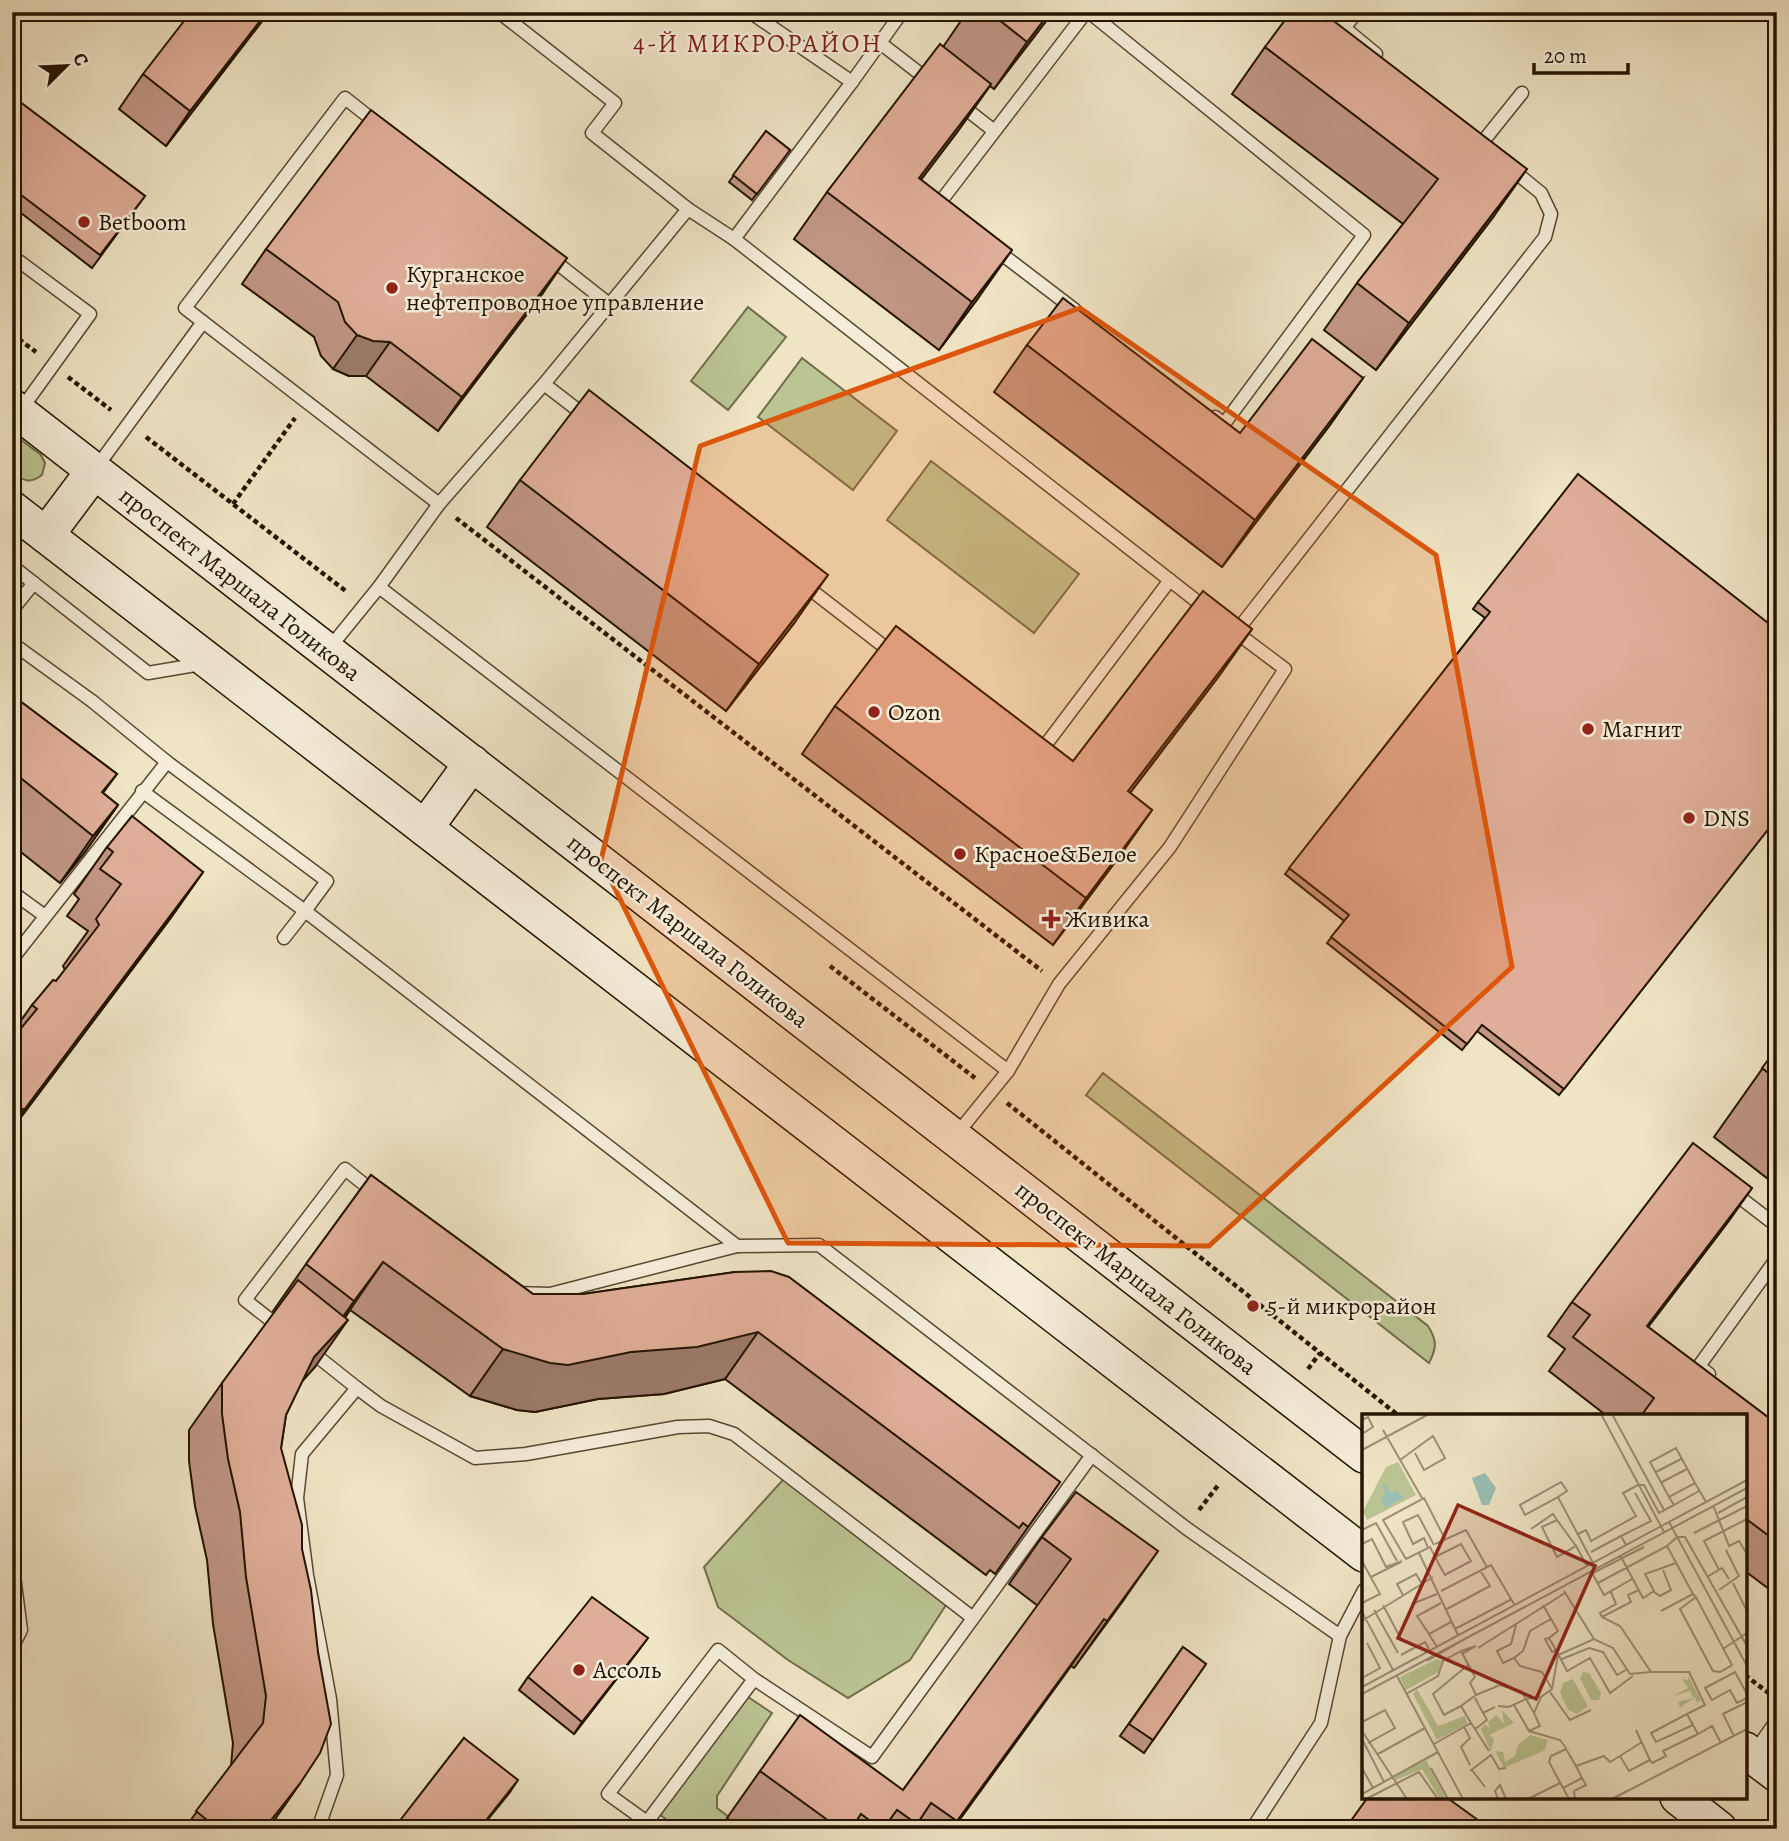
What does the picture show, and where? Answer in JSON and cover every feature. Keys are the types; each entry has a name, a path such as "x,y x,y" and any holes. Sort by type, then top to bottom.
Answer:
{"main road":[{"name":"проспект Маршала Голикова","path":"16,410 1362,1453"},
{"path":"46,535 94,471"},
{"path":"12,509 1362,1552"},
{"path":"425,828 471,763"},
{"path":"1680,1799 1716,1828"}],"lane":[{"path":"12,20 18,12"},
{"path":"499,12 615,103 592,133 688,209 734,239 1214,614"},
{"path":"750,12 852,82"},
{"path":"734,239 901,12"},
{"path":"948,213 937,205 1087,12 1364,235 1224,424 1204,408"},
{"path":"1325,12 1386,63"},
{"path":"1344,28 1357,12"},
{"path":"879,42 993,130"},
{"path":"1491,152 1522,93"},
{"path":"387,131 345,98 185,308 439,504"},
{"path":"1236,632 1545,237 1551,214 1541,193 1471,135"},
{"path":"327,651 379,587 439,504 544,384 688,209"},
{"path":"980,238 1087,319"},
{"path":"535,246 609,304"},
{"path":"12,256 90,314 16,410"},
{"path":"94,471 203,322"},
{"path":"544,384 598,426"},
{"path":"12,566 148,673 212,663"},
{"path":"794,577 903,661"},
{"path":"1022,754 1033,762 1170,580"},
{"path":"12,610 34,583"},
{"path":"379,587 1008,1071"},
{"path":"955,1137 1008,1071 1059,984 1170,846 1285,669 1225,623"},
{"path":"12,643 327,881 284,938"},
{"path":"12,960 167,762"},
{"path":"142,791 305,911 737,1247"},
{"path":"12,892 45,916"},
{"path":"385,1201 345,1169 245,1300 381,1406 475,1458 526,1454 678,1427 709,1426 734,1434 974,1618"},
{"path":"1720,1182 1777,1226"},
{"path":"497,1293 550,1294 737,1247 819,1245 1195,1535 1340,1636"},
{"path":"1721,1382 1699,1366 1777,1258"},
{"path":"317,1829 337,1775 330,1699 307,1576 297,1498 302,1454 357,1388"},
{"path":"754,1679 645,1825 608,1794 718,1650 754,1679 872,1757 1092,1455"},
{"path":"12,1561 21,1630 12,1648"},
{"path":"1252,1829 1321,1723 1340,1636 1362,1594"},
{"path":"1758,1760 1777,1720"},
{"path":"12,1816 20,1829"}],"path":[{"path":"233,504 306,403"},
{"path":"439,504 1059,984"},
{"path":"992,1091 1396,1414"},
{"path":"1747,1676 1777,1699"}],"highlighted area":[{"path":"1080,308 1436,555 1512,967 1209,1246 788,1243 601,860 700,446"}],"green space":[{"path":"748,307 786,337 728,410 691,381"},
{"path":"802,358 897,431 853,490 758,417"},
{"path":"12,433 41,455 45,463 42,475 38,478 27,480 12,472"},
{"path":"931,461 1079,574 1034,633 887,520"},
{"path":"1103,1073 1428,1326 1435,1344 1429,1363 1086,1095"},
{"path":"791,1471 948,1602 910,1660 848,1698 788,1660 718,1607 704,1567"},
{"path":"745,1695 772,1713 717,1796 717,1808 745,1829 679,1829 659,1814"}],"building":[{"path":"191,12 267,12 190,111 143,74"},
{"path":"989,12 1050,12 1027,42"},
{"path":"1291,12 1322,12 1527,169 1409,323 1357,283 1438,179 1265,47"},
{"path":"940,44 991,84 919,178 1012,250 972,302 827,192"},
{"path":"12,96 145,196 100,255 12,188"},
{"name":"Курганское нефтепроводное управление","path":"371,110 567,258 462,397 390,342 373,341 357,335 345,322 338,302 266,249"},
{"path":"766,131 790,150 757,194 733,175"},
{"path":"1063,298 1240,433 1312,339 1363,378 1255,520 1027,345"},
{"path":"589,390 828,575 759,664 520,480"},
{"name":"Магнит","path":"1578,474 1777,630 1777,818 1564,1089 1482,1025 1467,1044 1331,937 1349,915 1289,868 1490,612 1478,602"},
{"path":"1203,591 1252,629 1128,791 1152,810 1086,898 835,706 896,626 1073,761"},
{"path":"12,695 117,774 102,792 118,805 93,836 12,771"},
{"path":"132,816 203,872 24,1110 12,1101 12,1039 37,1009 32,1005 53,980 56,981 99,925 96,919 121,884 100,869 113,852 107,847"},
{"path":"1777,1048 1777,1080 1762,1068"},
{"path":"1693,1143 1752,1188 1647,1326 1777,1424 1777,1542 1747,1520 1747,1414 1642,1414 1654,1398 1573,1337 1590,1315 1572,1302"},
{"path":"371,1175 533,1294 583,1294 735,1272 771,1271 789,1277 1060,1482 1028,1527 1023,1523 1019,1528 758,1332 697,1347 631,1352 568,1365 550,1363 503,1349 383,1262 354,1301 306,1264"},
{"path":"298,1280 348,1320 314,1357 286,1415 281,1448 302,1525 302,1549 311,1590 318,1652 331,1724 320,1753 264,1829 218,1829 196,1811 263,1723 266,1696 246,1577 240,1512 228,1459 222,1414 222,1383"},
{"path":"1076,1492 1158,1551 1107,1621 1104,1619 957,1821 931,1803 917,1824 897,1810 883,1829 861,1814 851,1829 840,1829 760,1771 800,1715 903,1790 1071,1559 1042,1537"},
{"name":"Ассоль","path":"592,1597 648,1638 582,1722 528,1677"},
{"path":"1183,1647 1206,1664 1153,1740 1129,1724"},
{"path":"464,1738 518,1780 479,1829 405,1829 398,1823"},
{"path":"1367,1799 1449,1799 1482,1823 1478,1829 1345,1829"}],"place":[{"name":"Betboom","path":"84,222"},
{"name":"Курганское нефтепроводное управление","path":"392,288"},
{"name":"Ozon","path":"874,712"},
{"name":"Магнит","path":"1588,729"},
{"name":"DNS","path":"1689,818"},
{"name":"Красное&Белое","path":"960,854"},
{"name":"Живика","path":"1051,919"},
{"name":"5-й микрорайон","path":"1253,1306"},
{"name":"Ассоль","path":"579,1670"}],"district":[{"name":"4-Й МИКРОРАЙОН","path":"758,43"}]}
